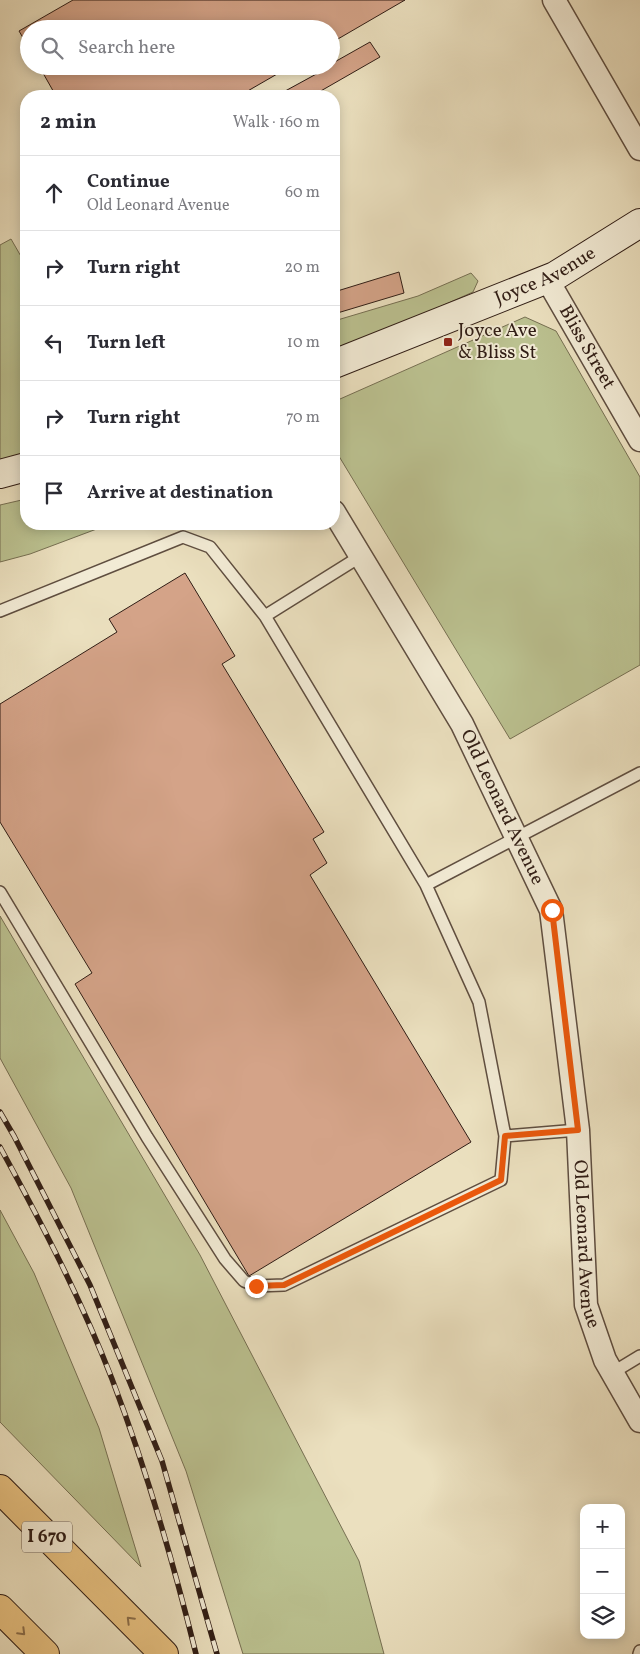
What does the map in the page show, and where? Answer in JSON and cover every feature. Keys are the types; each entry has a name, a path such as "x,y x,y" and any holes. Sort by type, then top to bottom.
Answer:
{"highway":[{"name":"I 670","path":"0,1489 164,1654"},
{"path":"0,1609 44,1654"}],"street":[{"path":"554,0 640,149"},
{"name":"Joyce Avenue","path":"340,362 547,280 640,223"},
{"name":"Bliss Street","path":"547,280 640,440"},
{"path":"0,474 20,469"},
{"name":"Old Leonard Avenue","path":"340,522 462,724 552,910 578,1130 586,1305 605,1360 640,1421"}],"lane":[{"path":"0,611 183,536 210,546 265,616 426,884 479,1002 505,1136 501,1180 284,1285 256,1286 250,1284 225,1259 147,1137 0,892"},
{"path":"265,616 360,556"},
{"path":"426,884 518,838 640,773"},
{"path":"505,1136 578,1130"},
{"path":"612,1373 640,1356"}],"green space":[{"path":"11,239 20,255 20,455 0,460 0,245"},
{"path":"471,273 478,281 473,292 340,351 340,319 418,296"},
{"path":"525,317 556,331 640,477 640,665 510,739 340,458 340,399"},
{"path":"20,500 20,530 94,530 30,554 0,562 0,505"},
{"path":"0,916 200,1255 359,1561 384,1654 243,1654 186,1471 71,1188 0,1058"},
{"path":"0,1210 34,1273 99,1428 141,1567 0,1422"}],"building":[{"path":"73,0 405,0 340,38 340,20 38,20"},
{"path":"370,42 380,57 322,90 287,90 314,75 340,75 340,59"},
{"path":"44,75 275,75 249,90 53,90"},
{"path":"399,272 404,293 340,312 340,290"},
{"path":"185,573 235,656 222,664 324,832 313,839 327,863 310,875 471,1142 249,1276 75,984 92,973 0,822 0,704 117,632 109,619"}],"railway":[{"path":"0,1112 90,1285 162,1461 217,1654"},
{"path":"0,1147 60,1261 112,1379 158,1515 196,1654"}],"place":[{"name":"Joyce Ave & Bliss St","path":"448,342"}],"route":[{"path":"256,1286 284,1285 501,1180 505,1136 578,1130 552,910"}]}
